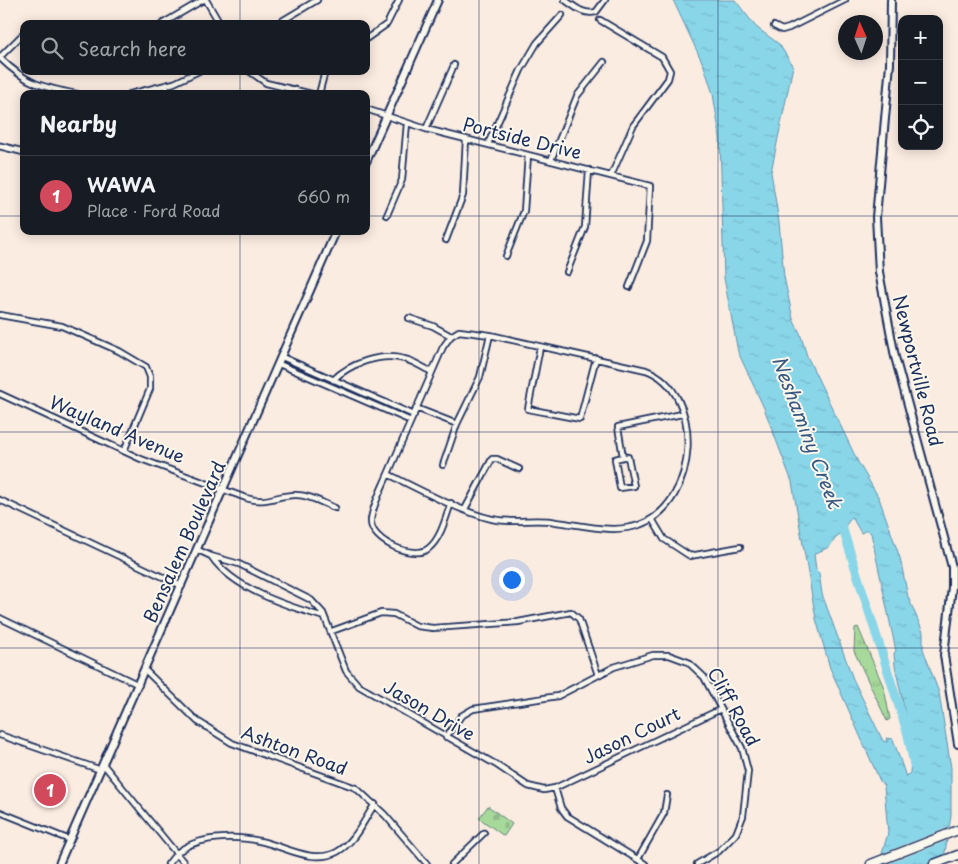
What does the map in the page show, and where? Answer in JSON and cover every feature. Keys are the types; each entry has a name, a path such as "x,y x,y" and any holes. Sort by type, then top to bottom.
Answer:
{"highway":[{"path":"872,864 958,830"},
{"path":"934,864 958,855"}],"main road":[{"path":"370,153 438,0"},
{"name":"Newportville Road","path":"891,0 890,56 876,217 878,263 884,308 895,357 950,560 955,587 944,655 958,744"},
{"name":"Bensalem Boulevard","path":"59,864 279,364 333,235"}],"street":[{"path":"169,20 205,0 218,20"},
{"path":"284,20 317,0"},
{"path":"370,36 387,24 399,0"},
{"path":"565,0 578,10 590,14 596,12 605,0"},
{"path":"774,26 782,30 789,28 845,0"},
{"path":"488,144 521,70 537,43 562,15"},
{"path":"600,20 662,57 670,71 668,79 632,126 612,176"},
{"path":"20,37 0,57 18,75 32,83 61,90"},
{"path":"552,160 577,96 604,62"},
{"path":"426,129 454,65"},
{"path":"148,90 166,86 190,75"},
{"path":"255,75 266,82 297,90"},
{"path":"320,90 324,75"},
{"path":"166,86 167,90"},
{"name":"Portside Drive","path":"370,111 426,129 650,186 647,241 629,287"},
{"path":"387,215 402,180 407,123"},
{"path":"446,240 463,195 466,139"},
{"path":"0,146 20,151"},
{"path":"506,256 524,211 528,155"},
{"path":"567,272 585,227 589,170"},
{"path":"0,315 62,326 119,351 146,368 150,377 150,389 124,452"},
{"path":"409,318 433,326 451,336"},
{"path":"388,474 452,503 465,509 492,519 506,521 550,521 618,529 638,526 652,519 669,505 680,486 687,458 682,414 673,389 661,377 646,370 596,358 463,330 451,336 443,347 416,408 388,474 371,520 376,535 386,542 414,553 426,551 435,542 452,503"},
{"path":"443,465 457,424 480,376 490,335"},
{"path":"540,347 528,409 580,419 596,358"},
{"path":"282,357 414,415"},
{"path":"333,380 342,371 353,366 373,359 396,357 406,359 432,372"},
{"path":"279,364 411,421"},
{"name":"Wayland Avenue","path":"0,394 124,452 224,490 261,502 290,495 304,496 335,508"},
{"path":"416,408 457,424"},
{"path":"623,457 618,426 682,414"},
{"path":"623,457 628,457 634,486 620,488 615,459 623,457"},
{"path":"465,509 492,459 497,459 519,469"},
{"path":"0,500 182,586"},
{"path":"652,519 664,539 690,556 740,547"},
{"name":"Jason Drive","path":"198,550 239,564 305,597 321,610 332,631 346,671 359,686 495,764 528,786 544,790 555,788"},
{"name":"Jason Drive","path":"211,556 224,572 237,582 284,604 324,617"},
{"path":"332,631 382,613 394,614 417,626 433,628 518,622 571,612 579,619 598,675"},
{"path":"0,618 91,660 138,685"},
{"name":"Cliff Road","path":"446,736 457,720 466,712 558,696 618,665 653,655 676,657 698,670 742,748 747,765 748,778 743,816 730,840 718,851 696,864"},
{"name":"Ashton Road","path":"145,670 211,731 246,749 356,788 375,804 427,864"},
{"name":"Jason Court","path":"555,788 721,709"},
{"path":"0,735 102,767 185,864"},
{"path":"555,788 561,808 567,816 645,864"},
{"path":"638,859 664,813 667,795"},
{"path":"168,864 176,854 186,847 202,842 241,838 263,842 311,857 326,856 339,851 350,842 375,804"},
{"path":"0,812 70,840"},
{"path":"452,864 484,833"}],"green space":[{"path":"858,627 884,688 890,719 887,721 854,651 855,628"},
{"path":"488,806 512,824 504,836 479,818"}],"water":[{"path":"673,0 735,0 756,27 779,44 793,66 771,172 779,222 784,277 793,319 800,333 807,356 858,462 879,498 900,558 908,597 923,632 923,649 939,693 951,768 951,816 943,864 879,864 888,833 884,786 880,781 830,668 816,619 792,482 764,408 738,352 724,278 720,137 713,94 704,66","holes":["852,517 861,533 867,530 871,533 896,651 894,653 895,666 912,745 910,773 906,777 893,739 886,738 887,742 883,741 853,679 822,594 819,573 816,570 814,554 829,547"]}],"pier":[{"path":"952,826 951,839 887,864 877,864 879,855"}],"waterway":[{"name":"Neshaminy Creek","path":"839,517 908,735 914,765"}],"place":[{"name":"WAWA","path":"50,790"}]}
